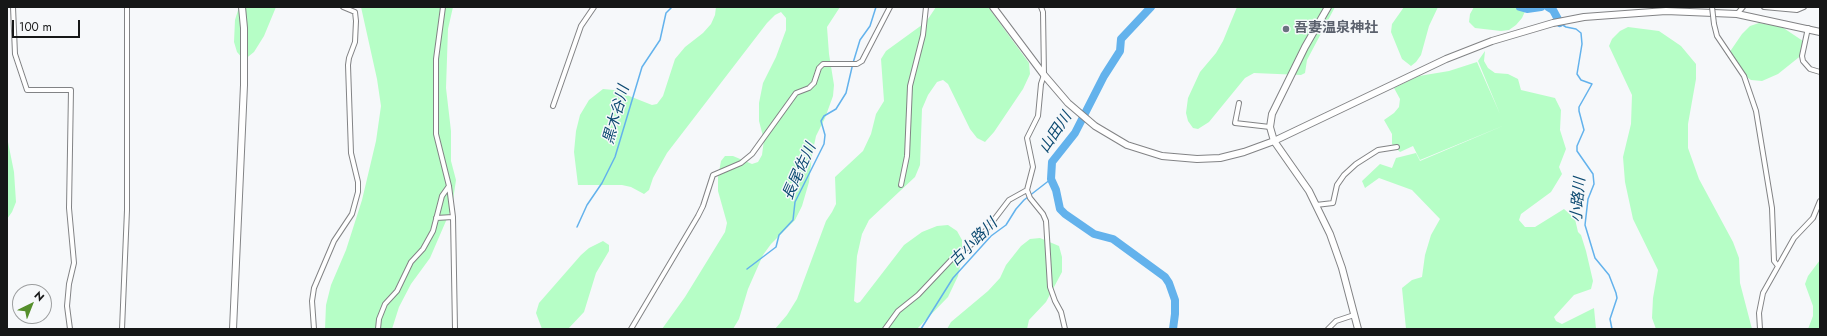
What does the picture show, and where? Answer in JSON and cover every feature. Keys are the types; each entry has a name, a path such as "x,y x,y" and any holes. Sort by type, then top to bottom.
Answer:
{"street":[{"path":"13,7 15,54 27,90 71,90 69,208 74,263 69,284 67,306 70,329"},
{"path":"122,329 128,210 127,7"},
{"path":"232,329 244,85 244,28 242,7"},
{"path":"314,329 312,301 314,288 334,241 352,214 358,192 358,182 351,153 348,65 355,42 356,21 355,12 344,7"},
{"path":"443,7 436,59 436,134 449,186 453,217 454,329"},
{"path":"554,106 581,26 594,7"},
{"path":"631,329 698,216 703,206 713,175 741,162 752,154 796,93 809,88 814,83 819,68 823,64 858,64 862,61 890,7"},
{"path":"901,185 907,156 910,86 922,36 926,7"},
{"path":"993,7 1058,92 1068,103 1095,126 1127,145 1162,156 1197,159 1220,158 1244,152 1274,141 1446,59 1492,40 1553,23 1584,17 1666,9 1737,14 1808,28 1820,32"},
{"path":"1040,7 1043,12 1044,75 1041,84 1038,116 1027,138 1033,167 1028,191 1030,198 1043,214 1046,221 1050,287 1063,317 1065,329"},
{"path":"1328,7 1305,47 1272,114 1270,127 1274,141 1316,204 1336,249 1358,329"},
{"path":"1712,7 1714,24 1718,36 1744,76 1756,111 1772,208 1774,261 1778,266"},
{"path":"1737,14 1742,7"},
{"path":"1764,7 1798,10 1804,7"},
{"path":"1808,28 1802,56 1803,61 1810,69 1820,72"},
{"path":"1239,103 1235,123 1270,127"},
{"path":"1316,204 1333,203 1337,185 1344,175 1356,164 1378,150 1397,147"},
{"path":"378,329 379,319 385,304 397,291 411,262 423,250 433,231 442,196 449,186"},
{"path":"885,329 898,311 918,295 952,258 980,238 1009,200 1028,191"},
{"path":"1760,329 1759,312 1763,293 1794,238 1813,218 1820,201"},
{"path":"436,218 453,217"},
{"path":"1328,329 1336,321 1354,315"}],"green space":[{"path":"239,7 276,7 264,36 254,52 244,60 237,52 234,42 235,20"},
{"path":"361,7 453,7 448,29 446,88 451,131 451,161 456,180 452,207 430,258 411,284 399,307 392,329 325,329 326,305 331,285 346,250 362,200 376,141 381,106 377,79"},
{"path":"716,7 840,7 827,27 829,54 834,85 833,96 825,118 816,136 809,182 802,206 795,220 771,244 763,255 748,289 739,319 733,329 662,329 685,297 725,232 727,223 718,191 718,177 721,161 725,156 733,156 752,164 758,162 762,155 764,140 759,121 759,103 763,83 776,57 786,30 786,18 781,12 775,15 767,23 667,153 653,178 649,190 644,194 631,187 622,185 578,185 574,152 576,131 580,115 589,100 603,89 614,90 652,105 657,104 663,96 675,59 685,47 703,33 711,24 715,15"},
{"path":"936,7 988,7 1029,63 1030,74 1023,89 994,132 985,142 977,138 970,129 948,84 943,80 937,82 928,95 922,109 920,165 915,177 869,220 862,234 857,256 854,301 857,303 860,302 904,245 922,232 937,226 948,225 957,231 962,240 962,256 958,276 948,297 917,329 775,329 787,315 797,299 826,221 836,204 835,177 863,151 871,134 876,114 884,101 881,59 886,51 926,22"},
{"path":"1237,7 1335,7 1307,60 1305,73 1301,75 1254,73 1245,78 1209,122 1198,129 1193,128 1188,121 1186,113 1188,98 1200,72 1216,53 1223,41"},
{"path":"1404,7 1438,7 1429,26 1421,55 1411,66 1402,59 1391,32 1392,24"},
{"path":"1474,7 1527,7 1522,18 1516,25 1509,30 1501,31 1475,28 1469,22 1470,14"},
{"path":"1759,23 1782,27 1803,41 1805,50 1803,54 1778,74 1762,81 1751,80 1741,73 1732,63 1729,53 1742,34 1750,26"},
{"path":"1628,27 1659,31 1681,46 1696,64 1696,79 1688,124 1688,148 1699,179 1733,242 1739,258 1740,283 1752,329 1656,329 1652,318 1653,298 1658,270 1633,219 1625,182 1623,157 1631,124 1632,95 1609,46 1612,39 1620,31"},
{"path":"1485,51 1484,61 1488,68 1495,73 1508,74 1518,79 1521,90 1555,98 1561,110 1560,130 1566,149 1559,167 1562,174 1551,192 1521,214 1519,220 1525,227 1535,227 1564,209 1575,219 1578,232 1581,235 1586,251 1593,281 1591,289 1574,295 1554,317 1556,321 1562,324 1594,308 1596,329 1406,329 1402,288 1412,280 1422,277 1425,255 1431,235 1440,219 1412,190 1379,178 1365,188 1362,181 1380,164 1392,168 1396,158 1416,153 1420,161 1505,125 1420,160 1413,146 1400,152 1392,144 1392,134 1384,120 1394,113 1399,107 1400,99 1394,88 1419,76 1449,71 1477,62 1500,114 1478,61"},
{"path":"7,137 14,172 16,202 7,219"},
{"path":"1040,238 1059,246 1062,257 1062,272 1046,302 1029,320 1027,329 947,329 951,322 988,291 1000,278 1006,265 1021,246 1030,239"},
{"path":"603,241 609,245 609,251 596,273 584,312 568,329 542,329 536,313 539,303 581,255 589,248"},
{"path":"1820,260 1820,329 1808,329 1813,316 1813,306 1805,284 1808,276"}],"waterway":[{"name":"黒木谷川","path":"577,227 587,205 602,183 615,157 642,67 660,40 666,13 672,7"},
{"name":"長尾佐川","path":"747,269 776,247 779,235 793,220 795,202 824,144 825,135 821,121 824,116 836,109 846,93 860,40 870,26 876,7"},
{"name":"山田川","path":"1151,7 1121,39 1120,51 1104,76 1075,133 1052,162 1051,179 1056,190 1060,209 1065,214 1094,234 1113,239 1165,277 1169,283 1175,300 1173,329"},
{"path":"1520,7 1527,9 1541,7"},
{"path":"1548,7 1553,10 1560,23"},
{"name":"小路川","path":"1561,24 1566,27 1576,29 1581,33 1582,44 1577,74 1581,80 1592,84 1579,107 1584,130 1577,146 1577,151 1593,174 1594,184 1588,199 1585,225 1595,258 1609,275 1616,293 1617,298 1610,319 1612,329"},
{"name":"古小路川","path":"921,329 953,278 991,236 1006,225 1016,209 1024,200 1051,179"}],"place":[{"name":"吾妻温泉神社","path":"1286,29"}]}
